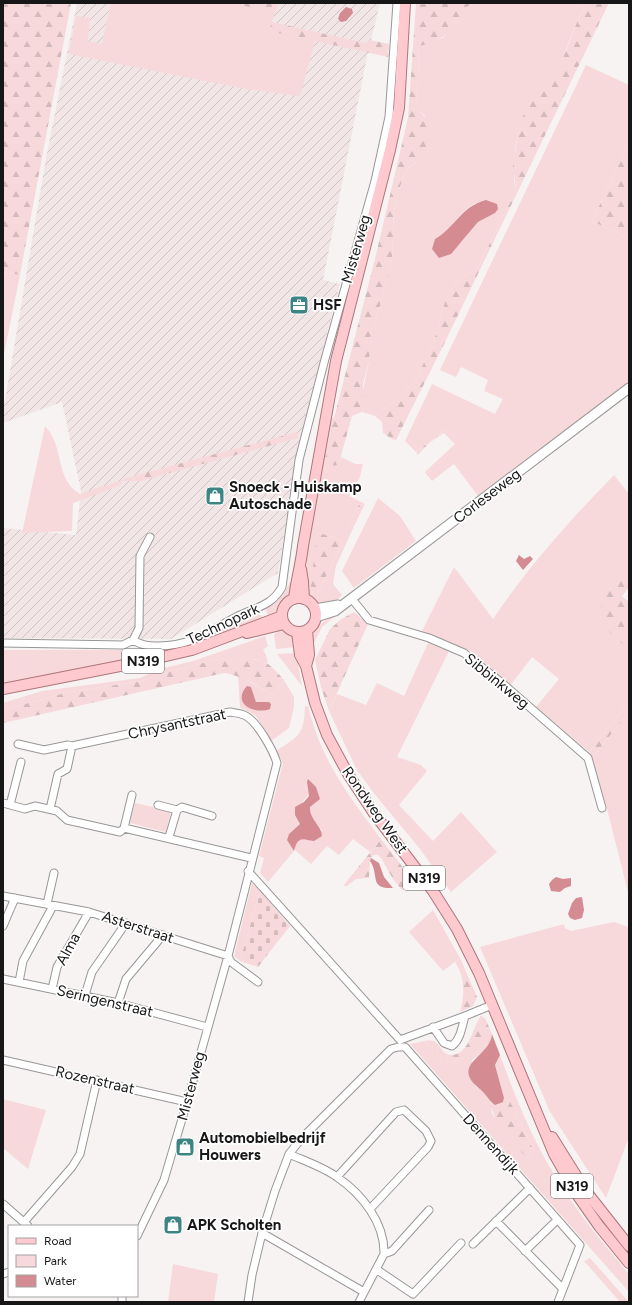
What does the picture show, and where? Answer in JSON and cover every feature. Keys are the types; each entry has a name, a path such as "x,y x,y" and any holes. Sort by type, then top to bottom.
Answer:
{"main road":[{"name":"Misterweg","path":"299,599 303,582 300,568 303,546 336,361 390,150 399,108 405,3"},
{"name":"Corleseweg","path":"315,613 335,611 629,388"},
{"path":"299,599 312,605 315,613 314,623 302,631 290,630 283,620 285,606 299,599"},
{"name":"N319","path":"3,689 192,650 221,639 283,620"},
{"name":"Rondweg West","path":"302,631 309,655 306,666 315,703 322,722 348,774 373,812 415,865 446,912 479,973 554,1154 578,1196 599,1226 629,1263"},
{"name":"N319","path":"3,696 63,677"},
{"name":"Rondweg West","path":"530,1099 585,1190 629,1246"}],"street":[{"name":"Misterweg","path":"282,587 299,460 327,352 375,181 389,117 397,3"},
{"path":"3,643 123,645 133,640 139,628 140,556 150,537"},
{"name":"Technopark","path":"133,640 143,646 172,646 194,641 236,617 270,602 282,587"},
{"name":"Sibbinkweg","path":"348,601 367,619 429,638 464,653 502,683 588,758 602,808"},
{"name":"Chrysantstraat","path":"18,744 44,750 68,745 72,746 230,712 242,714 247,717 274,754 277,763 251,858"},
{"path":"50,809 58,774 67,769 72,746"},
{"path":"21,762 6,804 25,809 35,806 50,809 57,811 67,820 120,832 124,828 132,796"},
{"path":"158,805 177,810"},
{"path":"169,837 177,810 182,807 212,816"},
{"path":"124,828 169,837 251,858"},
{"name":"Misterweg","path":"138,1234 164,1180 228,956 251,858"},
{"path":"248,871 400,1040 492,1005"},
{"path":"19,982 23,961 50,905 54,873"},
{"name":"Asterstraat","path":"3,896 89,912 228,956"},
{"path":"3,926 15,898"},
{"name":"Alma","path":"52,988 57,967 89,912"},
{"path":"85,996 92,972 126,923"},
{"path":"118,1003 126,979 163,935"},
{"path":"228,956 231,962 258,982"},
{"name":"Seringenstraat","path":"3,979 52,988 118,1003 207,1027"},
{"path":"433,1027 444,1043 452,1046 457,1042 465,1016"},
{"name":"Dennendijk","path":"289,1154 301,1139 391,1049 405,1047 580,1245 563,1289"},
{"name":"Rozenstraat","path":"3,1060 97,1080 187,1102"},
{"path":"3,1204 26,1224 72,1167 80,1154 97,1080"},
{"path":"337,1177 396,1112 404,1110 426,1131 431,1141 428,1147 370,1209"},
{"path":"248,1302 252,1275 262,1234 275,1191 289,1154 337,1177 370,1209 380,1227 384,1254 359,1302"},
{"path":"473,1244 530,1188"},
{"path":"384,1254 392,1251 429,1210"},
{"path":"496,1221 563,1289 558,1302"},
{"path":"525,1251 554,1223"},
{"path":"262,1234 364,1292"},
{"path":"376,1269 413,1294 461,1243"}],"shaded area":[{"path":"77,3 380,3 367,57 323,280 340,284 301,434 278,573 171,639 3,638 3,528 76,535 81,491 62,402 3,423 3,412 46,158"}],"green space":[{"path":"3,3 71,3 20,275 3,272"},
{"path":"111,3 229,3 275,12 269,31 315,41 300,96 246,89 69,54 76,16 90,18 88,41 102,44"},
{"path":"229,3 279,3 275,12"},
{"path":"416,3 470,3 455,26 449,32 436,41 419,46 417,107 429,123 429,139 423,156 407,169 399,189 394,210 392,258 379,310 371,332 369,361 363,383 363,390 367,401 362,412 352,416 339,463 335,466 325,461 326,449 375,259 408,118"},
{"path":"470,3 582,3 585,9 580,14 558,70 518,134 515,149 514,181 516,189 478,268 460,278 446,298 433,345 415,380 403,394 375,416 362,412 365,405 363,390 369,361 371,332 379,310 392,258 394,210 399,189 407,169 416,162 425,116 417,108 419,46 443,38","holes":["476,203 493,214 478,222 460,244 432,249 435,239 446,231 470,206"]},
{"path":"582,3 609,3 444,344 396,440 392,439 383,433 382,422 375,416 403,394 415,380 433,345 446,298 460,278 478,268 516,189 513,166 518,134 523,126 522,118 533,99 555,75 580,14 585,9"},
{"path":"272,22 365,43 370,40 389,44 388,57 269,31"},
{"path":"586,65 629,85 629,143 592,221 629,239 629,382 478,496 454,464 432,481 426,474 459,444 445,430 416,452 405,441 432,384 495,414 503,399 484,391 488,380 461,367 456,377 440,370"},
{"path":"629,143 629,239 592,221"},
{"path":"3,272 20,275 3,359"},
{"path":"334,418 326,449 339,463 341,457 355,464 363,464 360,477 349,496 365,504 359,505 349,523 355,524 336,566 333,584 342,595 340,598 328,604 319,605 310,599 306,591 307,560 313,501 329,419","holes":["317,532 343,541 318,593"]},
{"path":"45,426 55,443 66,480 72,488 80,494 125,479 119,486 73,503 72,531 22,533"},
{"path":"445,430 460,444 426,474 425,472 455,444 444,433 429,443 418,455 416,452"},
{"path":"297,432 298,438 140,481 123,481 126,478"},
{"path":"614,475 629,494 629,566 609,589 628,648 629,647 629,701 589,752 536,707 559,679 532,657 510,686 471,651 421,633 454,567 493,619 520,581 550,544"},
{"path":"378,498 400,516 416,541 354,588 342,571"},
{"path":"365,504 355,524 349,523 359,505"},
{"path":"317,532 343,541 318,593 312,590 311,586"},
{"path":"629,566 629,587 622,596 629,602 628,649 607,629 602,621 601,612 602,604 606,595 617,579"},
{"path":"290,581 292,592 289,598 284,602 280,610 268,615 265,608 277,600 286,590"},
{"path":"259,611 262,618 207,640 231,624"},
{"path":"354,612 368,624 329,711 321,687 315,660 330,629 340,620"},
{"path":"339,613 322,627 312,644 314,633 320,625 324,621"},
{"path":"279,631 291,636 297,647 276,649 274,634"},
{"path":"265,636 268,646 263,650 268,663 256,659 229,663 223,658 171,671 141,681 65,693 3,710 3,703 42,691 140,678 160,669 193,661"},
{"path":"428,643 449,651 397,757 421,765 427,771 399,805 433,841 461,812 497,852 451,892 420,849 373,792 357,770 329,711 337,694 366,705 377,683 404,696"},
{"path":"3,650 169,650 3,686"},
{"path":"296,653 302,686 277,654"},
{"path":"223,658 229,663 260,660 270,666 284,680 274,696 244,679 224,673 3,723 3,710 65,693 141,681 171,671"},
{"path":"238,675 274,696 284,680 294,697 294,707 289,728 271,741 256,716 240,707","holes":["251,687 256,702 262,702 268,710 251,709"]},
{"path":"629,701 629,712 592,758 589,752"},
{"path":"305,706 308,706 320,743 337,776 381,839 370,852 353,839 339,855 327,846 311,864 295,850 294,846 299,840 308,840 322,830 311,814 310,807 317,801 308,787 309,794 301,804 300,824 291,832 287,839 294,851 268,882 260,873 264,858 259,856 283,763 276,751 299,734 303,723"},
{"path":"629,712 629,896 607,809 592,758"},
{"path":"135,803 171,811 166,832 130,823"},
{"path":"381,839 412,879 402,890 393,879 381,858 378,855 373,855 370,860 369,878 356,879 347,886 343,886"},
{"path":"252,883 260,891 240,961 234,956"},
{"path":"260,891 290,926 258,967 240,961"},
{"path":"433,910 460,958 443,971 409,932"},
{"path":"614,922 628,927 629,930 629,1137 606,1198 550,1112 480,947 564,924 565,928 571,931"},
{"path":"460,958 477,997 473,1006 460,1012 463,999 463,986 461,974 455,962"},
{"path":"481,1016 485,1018 492,1034 491,1040 470,1056 444,1062 424,1041 434,1041 444,1052 448,1054 452,1055 458,1053 467,1045"},
{"path":"424,1041 444,1062 469,1056 490,1042 484,1051 472,1060 475,1086 484,1092 491,1102 492,1114 527,1158 532,1147 510,1101 504,1099 495,1065 500,1055 524,1116 538,1146 562,1187 580,1213 629,1274 629,1292 410,1044"},
{"path":"3,1099 46,1110 28,1169 3,1148"},
{"path":"504,1099 510,1101 532,1147 527,1158 499,1126 495,1118 491,1102 503,1102"},
{"path":"590,1258 629,1302 620,1302 584,1261"},
{"path":"173,1264 218,1274 214,1302 168,1302"}],"water":[{"path":"346,7 352,9 353,13 346,21 341,22 338,19 340,13"},
{"path":"486,200 497,204 498,209 495,213 478,222 451,254 439,258 432,249 435,239 448,229 470,207"},
{"path":"519,555 524,559 530,556 533,559 523,570 516,561"},
{"path":"247,686 251,687 256,702 269,702 271,704 270,709 257,710 246,706 242,698 243,692"},
{"path":"308,779 316,787 320,799 310,807 310,811 313,819 320,829 322,836 314,841 298,841 294,851 287,840 289,834 300,824 295,815 295,807 304,802 309,796"},
{"path":"371,858 379,863 384,877 393,888 385,888 377,884 373,866 370,861"},
{"path":"556,877 563,879 571,878 571,886 560,892 551,891 549,884"},
{"path":"582,897 584,910 582,918 575,920 570,918 568,914 572,903 576,898"},
{"path":"492,1034 500,1055 495,1065 504,1098 503,1102 495,1105 472,1081 469,1074 469,1067 490,1042"}],"place":[{"name":"HSF","path":"299,305"},
{"name":"Snoeck - Huiskamp Autoschade","path":"215,496"},
{"name":"Automobielbedrijf Houwers","path":"185,1147"},
{"name":"APK Scholten","path":"173,1225"}]}
